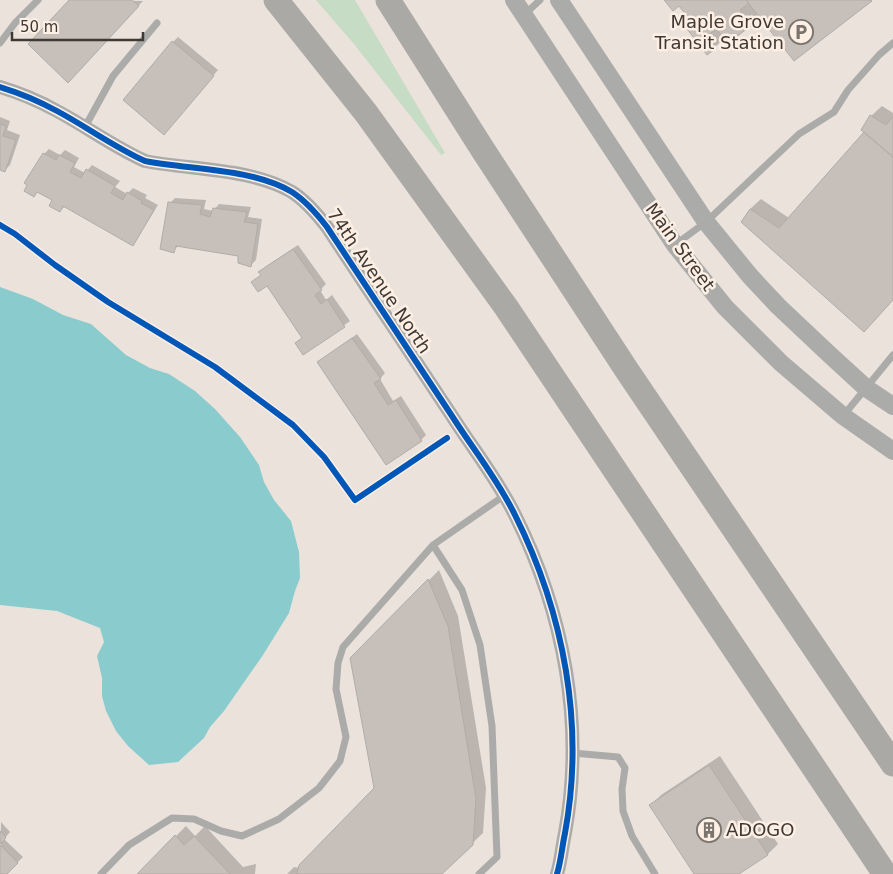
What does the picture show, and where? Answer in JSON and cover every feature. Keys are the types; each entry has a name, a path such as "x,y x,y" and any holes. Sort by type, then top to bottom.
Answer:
{"highway":[{"path":"276,0 387,141 506,307 885,874"},
{"path":"388,0 628,372 890,759"}],"street":[{"name":"Main Street","path":"514,0 675,244 725,308 781,363 843,416 893,451"},
{"name":"Main Street","path":"559,0 706,222 750,276 778,306 866,388 893,406"},
{"name":"74th Avenue North","path":"0,87 32,99 145,161 266,180 292,193 311,207 327,227 505,495 539,568 558,629 569,688 573,753 569,811 557,874"}],"lane":[{"path":"0,43 14,24 38,0"},
{"path":"524,16 540,0"},
{"path":"85,127 112,76 157,23"},
{"path":"675,244 706,222 799,134 834,112 848,90 879,55 893,43"},
{"path":"843,416 893,355"},
{"path":"101,874 129,845 172,818 194,819 221,831 242,836 279,819 319,788 340,761 346,737 336,689 338,663 343,647 434,545 505,495"},
{"path":"434,545 462,590 480,645 492,726 496,857 479,874"},
{"path":"573,753 618,757 625,768 622,789 623,811 632,836 655,874"}],"green space":[{"path":"316,0 355,0 445,153 441,155 354,44"}],"water":[{"path":"0,287 33,299 63,315 91,324 126,355 150,368 169,374 195,391 215,409 240,437 259,465 264,482 274,500 291,521 299,552 300,578 289,613 263,655 204,738 178,762 149,765 128,746 116,731 106,711 102,696 102,678 97,656 104,642 100,628 57,611 0,605"}],"building":[{"path":"69,0 132,0 139,6 68,83 28,44"},
{"name":"Maple Grove Transit Station","path":"664,0 746,0 749,3 740,10 752,25 728,43 716,29 706,37 715,49 707,55 687,29 693,24 679,6 673,11"},
{"name":"Maple Grove Transit Station","path":"746,0 871,0 872,1 794,61"},
{"path":"172,41 214,76 164,135 123,100"},
{"path":"870,115 886,125 893,117 893,157 861,130"},
{"path":"0,124 6,126 3,136 16,140 5,172 0,170"},
{"path":"864,132 893,157 893,300 864,332 741,222 750,209 779,228"},
{"path":"43,153 56,160 59,155 75,163 70,172 81,178 86,169 115,186 111,193 123,200 127,192 154,210 133,246 63,206 60,212 49,206 52,200 37,192 34,197 24,191 27,185 24,183"},
{"path":"168,202 202,205 200,214 210,217 213,208 247,212 244,222 258,224 251,267 238,263 238,256 176,246 174,253 160,249"},
{"path":"293,249 322,290 315,295 321,304 327,299 345,327 303,355 295,343 302,338 267,286 258,292 251,282 261,275 258,272"},
{"path":"352,338 381,379 374,383 388,405 396,400 422,441 386,465 317,362"},
{"path":"428,579 448,626 476,799 473,845 442,874 297,874 299,865 374,788 350,658"},
{"name":"ADOGO","path":"709,765 768,855 739,874 694,874 649,805"},
{"path":"0,831 6,838 0,844"},
{"path":"175,835 184,845 194,836 230,874 137,874"},
{"path":"0,845 18,863 7,874 0,874"}],"cycle path":[{"path":"0,87 50,107 122,150 145,161 240,174 276,184 302,199 327,227 501,489 532,552 546,591 558,630 566,670 573,752 571,792 557,874"},
{"path":"0,225 108,302 215,367 293,425 324,457 355,500 447,438"}],"place":[{"name":"Maple Grove Transit Station","path":"801,32"},
{"name":"ADOGO","path":"709,830"}]}
